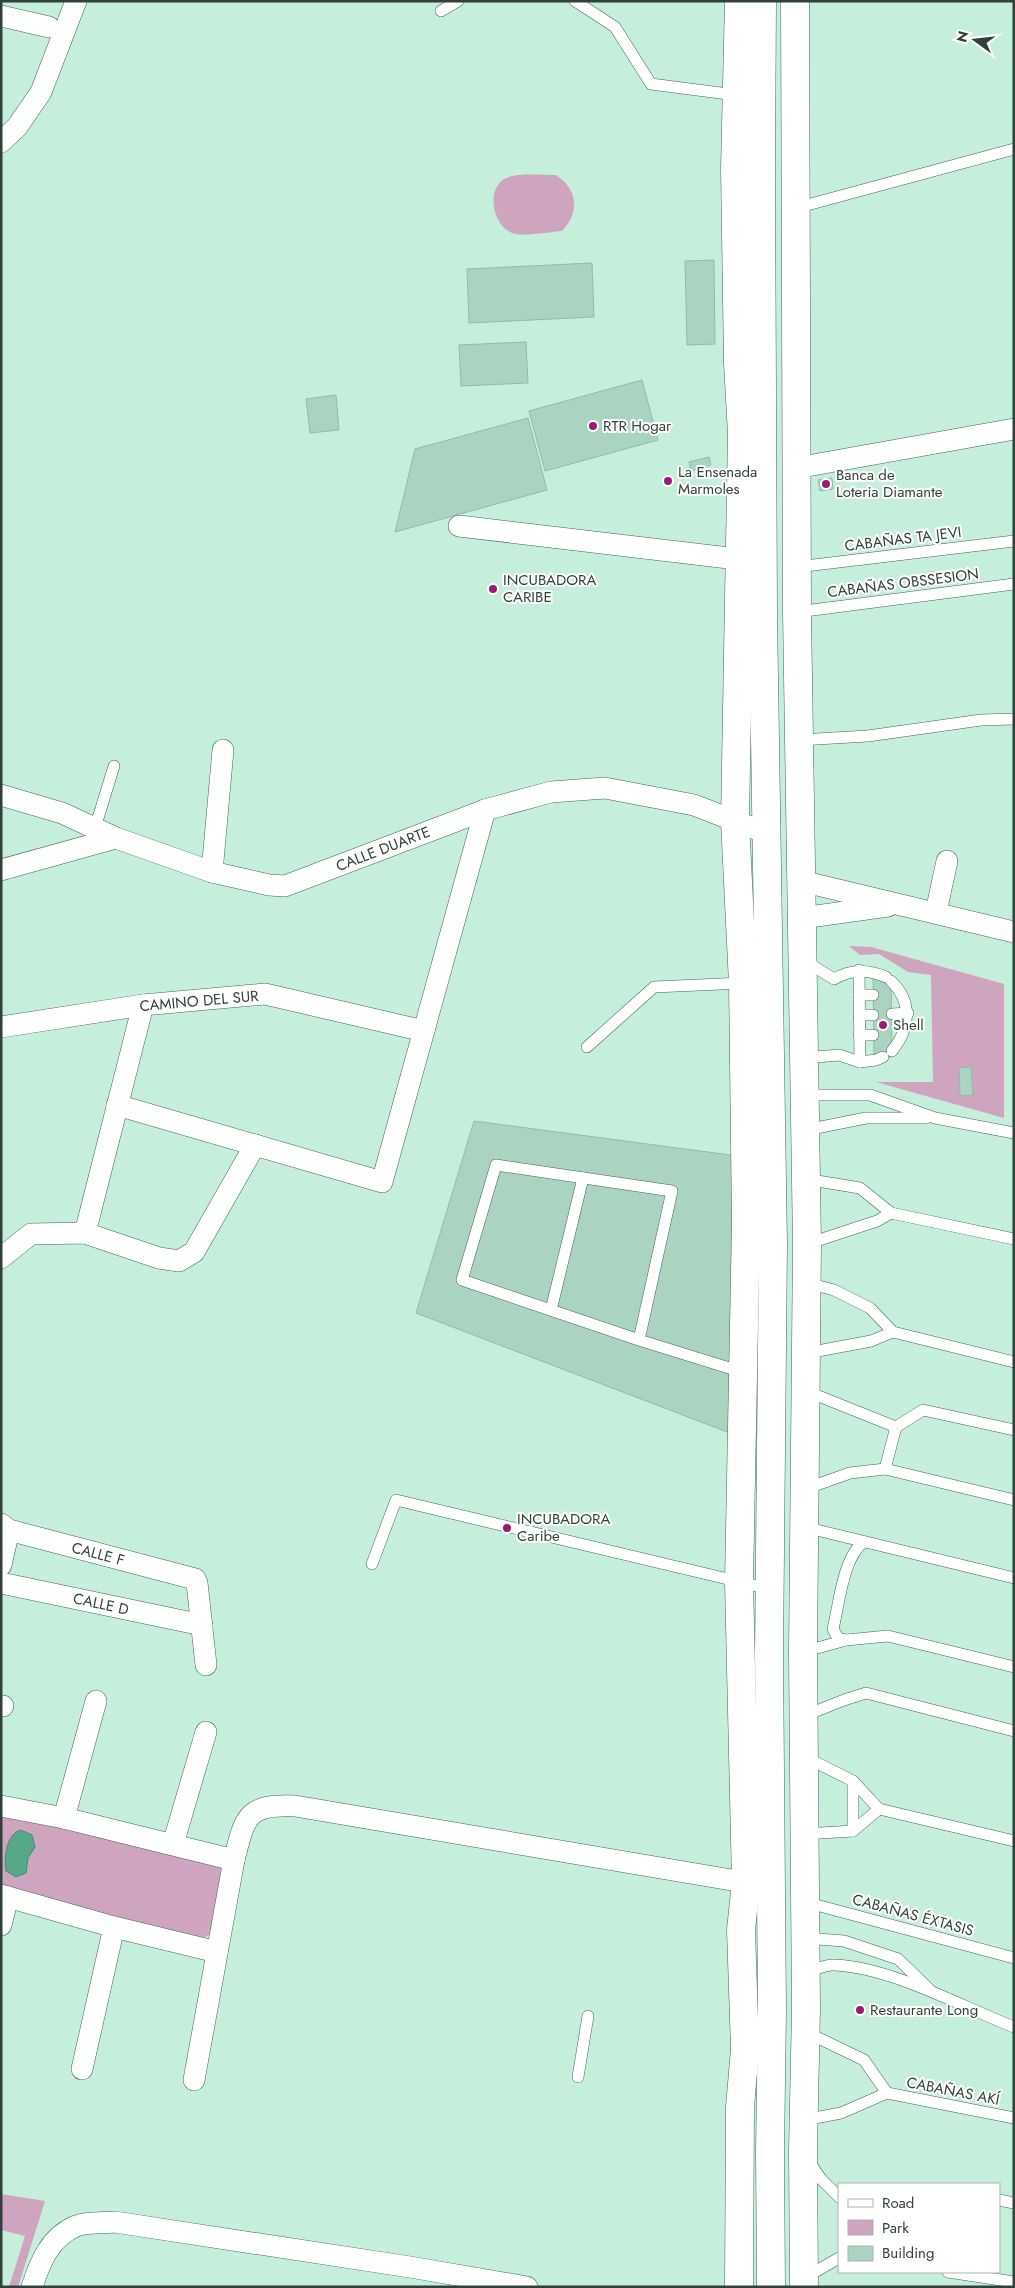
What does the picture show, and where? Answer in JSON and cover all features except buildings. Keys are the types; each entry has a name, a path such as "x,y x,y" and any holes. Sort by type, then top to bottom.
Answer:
{"main road":[{"path":"739,1 735,168 738,239 738,363 766,833 773,1245 758,1378 740,1582 758,1884 772,2010 771,2287"},
{"path":"739,2287 740,2107 745,2049 741,1930 758,1884 770,1589 758,1378 746,1222 743,983 736,821 751,560 761,169 762,1"},
{"path":"795,1 797,612 802,881 802,1058 807,1244 803,1652 804,2282"}],"street":[{"path":"1,142 17,126 41,92 76,1"},
{"path":"1,16 49,27"},
{"path":"796,468 1014,429"},
{"path":"459,526 751,560"},
{"path":"212,872 223,750"},
{"name":"CALLE DUARTE","path":"1,795 62,813 116,838 212,872 269,885 285,886 485,810 551,792 605,788 694,804 766,833"},
{"path":"117,1105 382,1182 485,810"},
{"path":"1,870 116,838"},
{"path":"936,912 947,861"},
{"path":"802,881 1014,932"},
{"path":"802,918 902,905"},
{"name":"CAMINO DEL SUR","path":"1,1027 143,1005 264,994 424,1031"},
{"path":"85,1233 143,1005"},
{"path":"1,1258 31,1234 85,1233 159,1258 179,1261 194,1252 255,1145"},
{"path":"1,1565 5,1527"},
{"name":"CALLE F","path":"5,1527 196,1581 202,1625"},
{"name":"CALLE D","path":"1,1583 202,1625"},
{"path":"202,1625 206,1665"},
{"path":"64,1818 96,1701"},
{"path":"174,1844 206,1732"},
{"path":"194,2080 234,1860 243,1824 256,1809 275,1805 295,1806 758,1884"},
{"path":"1,1806 64,1818 234,1860"},
{"path":"1,1925 5,1896 114,1927 217,1952"},
{"path":"82,2069 114,1927"},
{"path":"32,2287 47,2251 58,2236 78,2226 115,2222 410,2267 526,2287"}],"lane":[{"path":"441,11 458,1"},
{"path":"575,1 615,27 651,84 736,95"},
{"path":"795,208 1014,149"},
{"name":"CABAÑAS TA JEVI","path":"797,567 1014,541"},
{"name":"CABAÑAS OBSSESION","path":"797,612 1014,584"},
{"path":"799,740 868,736 981,720 1014,719"},
{"path":"95,828 114,766"},
{"path":"802,959 834,979 843,974 859,970 873,971 889,979 908,1013"},
{"path":"859,970 860,1062"},
{"path":"587,1047 654,987 743,983"},
{"path":"859,995 873,995"},
{"path":"892,1014 908,1013"},
{"path":"802,1058 839,1055 860,1062 876,1060 887,1054 908,1013"},
{"path":"859,1015 873,1014"},
{"path":"860,1035 873,1035"},
{"path":"803,1095 870,1095 935,1118 1014,1133"},
{"path":"804,1130 866,1118 935,1118"},
{"path":"639,1340 672,1191 496,1165 462,1280 639,1340 758,1378"},
{"path":"551,1310 583,1178"},
{"path":"805,1179 860,1188 891,1214 1014,1239"},
{"path":"807,1244 878,1221 891,1214"},
{"path":"807,1282 834,1290 870,1308 893,1332 1014,1362"},
{"path":"807,1353 871,1341 893,1332"},
{"path":"806,1391 896,1427"},
{"path":"885,1470 896,1427 923,1410 1014,1430"},
{"path":"805,1488 850,1473 885,1470 1014,1500"},
{"path":"372,1564 396,1500 770,1589"},
{"path":"804,1527 1014,1578"},
{"path":"846,1640 838,1638 833,1629 849,1560 852,1553 864,1542"},
{"path":"803,1652 846,1640 888,1636 1014,1666"},
{"path":"803,1717 866,1693 1014,1731"},
{"path":"803,1756 853,1780 879,1809 1014,1842"},
{"path":"853,1780 853,1831"},
{"path":"804,1834 853,1831 879,1809"},
{"name":"CABAÑAS ÉXTASIS","path":"804,1902 1014,1958"},
{"path":"804,1938 844,1942 898,1959 932,1992"},
{"path":"805,1973 833,1964 871,1971 932,1992 1014,2027"},
{"path":"578,2077 588,2016"},
{"name":"CABAÑAS AKÍ","path":"805,2032 864,2060 888,2093"},
{"name":"CABAÑAS AKÍ","path":"804,2120 841,2113 888,2093 1014,2118"},
{"path":"803,2152 821,2179 838,2197"},
{"path":"1000,2200 1014,2202"},
{"path":"804,2282 838,2259"},
{"path":"955,2273 1014,2282"}],"green space":[{"path":"520,175 556,175 569,187 574,202 572,216 562,231 522,235 505,229 495,214 494,205 496,188 501,181"},
{"path":"849,946 871,947 1004,984 1004,1118 876,1082 933,1082 931,975 908,972 879,954 860,955"},
{"path":"1,1813 219,1866 222,1869 212,1934 202,1938 1,1890"},
{"path":"1,2194 45,2201 18,2287 9,2287 25,2236 1,2230"}],"shaded area":[{"path":"21,1830 32,1835 35,1847 28,1858 26,1873 16,1877 6,1871 5,1859 9,1841 16,1832"}],"place":[{"name":"RTR Hogar","path":"593,426"},
{"name":"La Ensenada Marmoles","path":"668,481"},
{"name":"Banca de Loteria Diamante","path":"826,484"},
{"name":"INCUBADORA CARIBE","path":"493,589"},
{"name":"Shell","path":"883,1025"},
{"name":"INCUBADORA Caribe","path":"507,1528"},
{"name":"Restaurante Long","path":"860,2010"}]}
